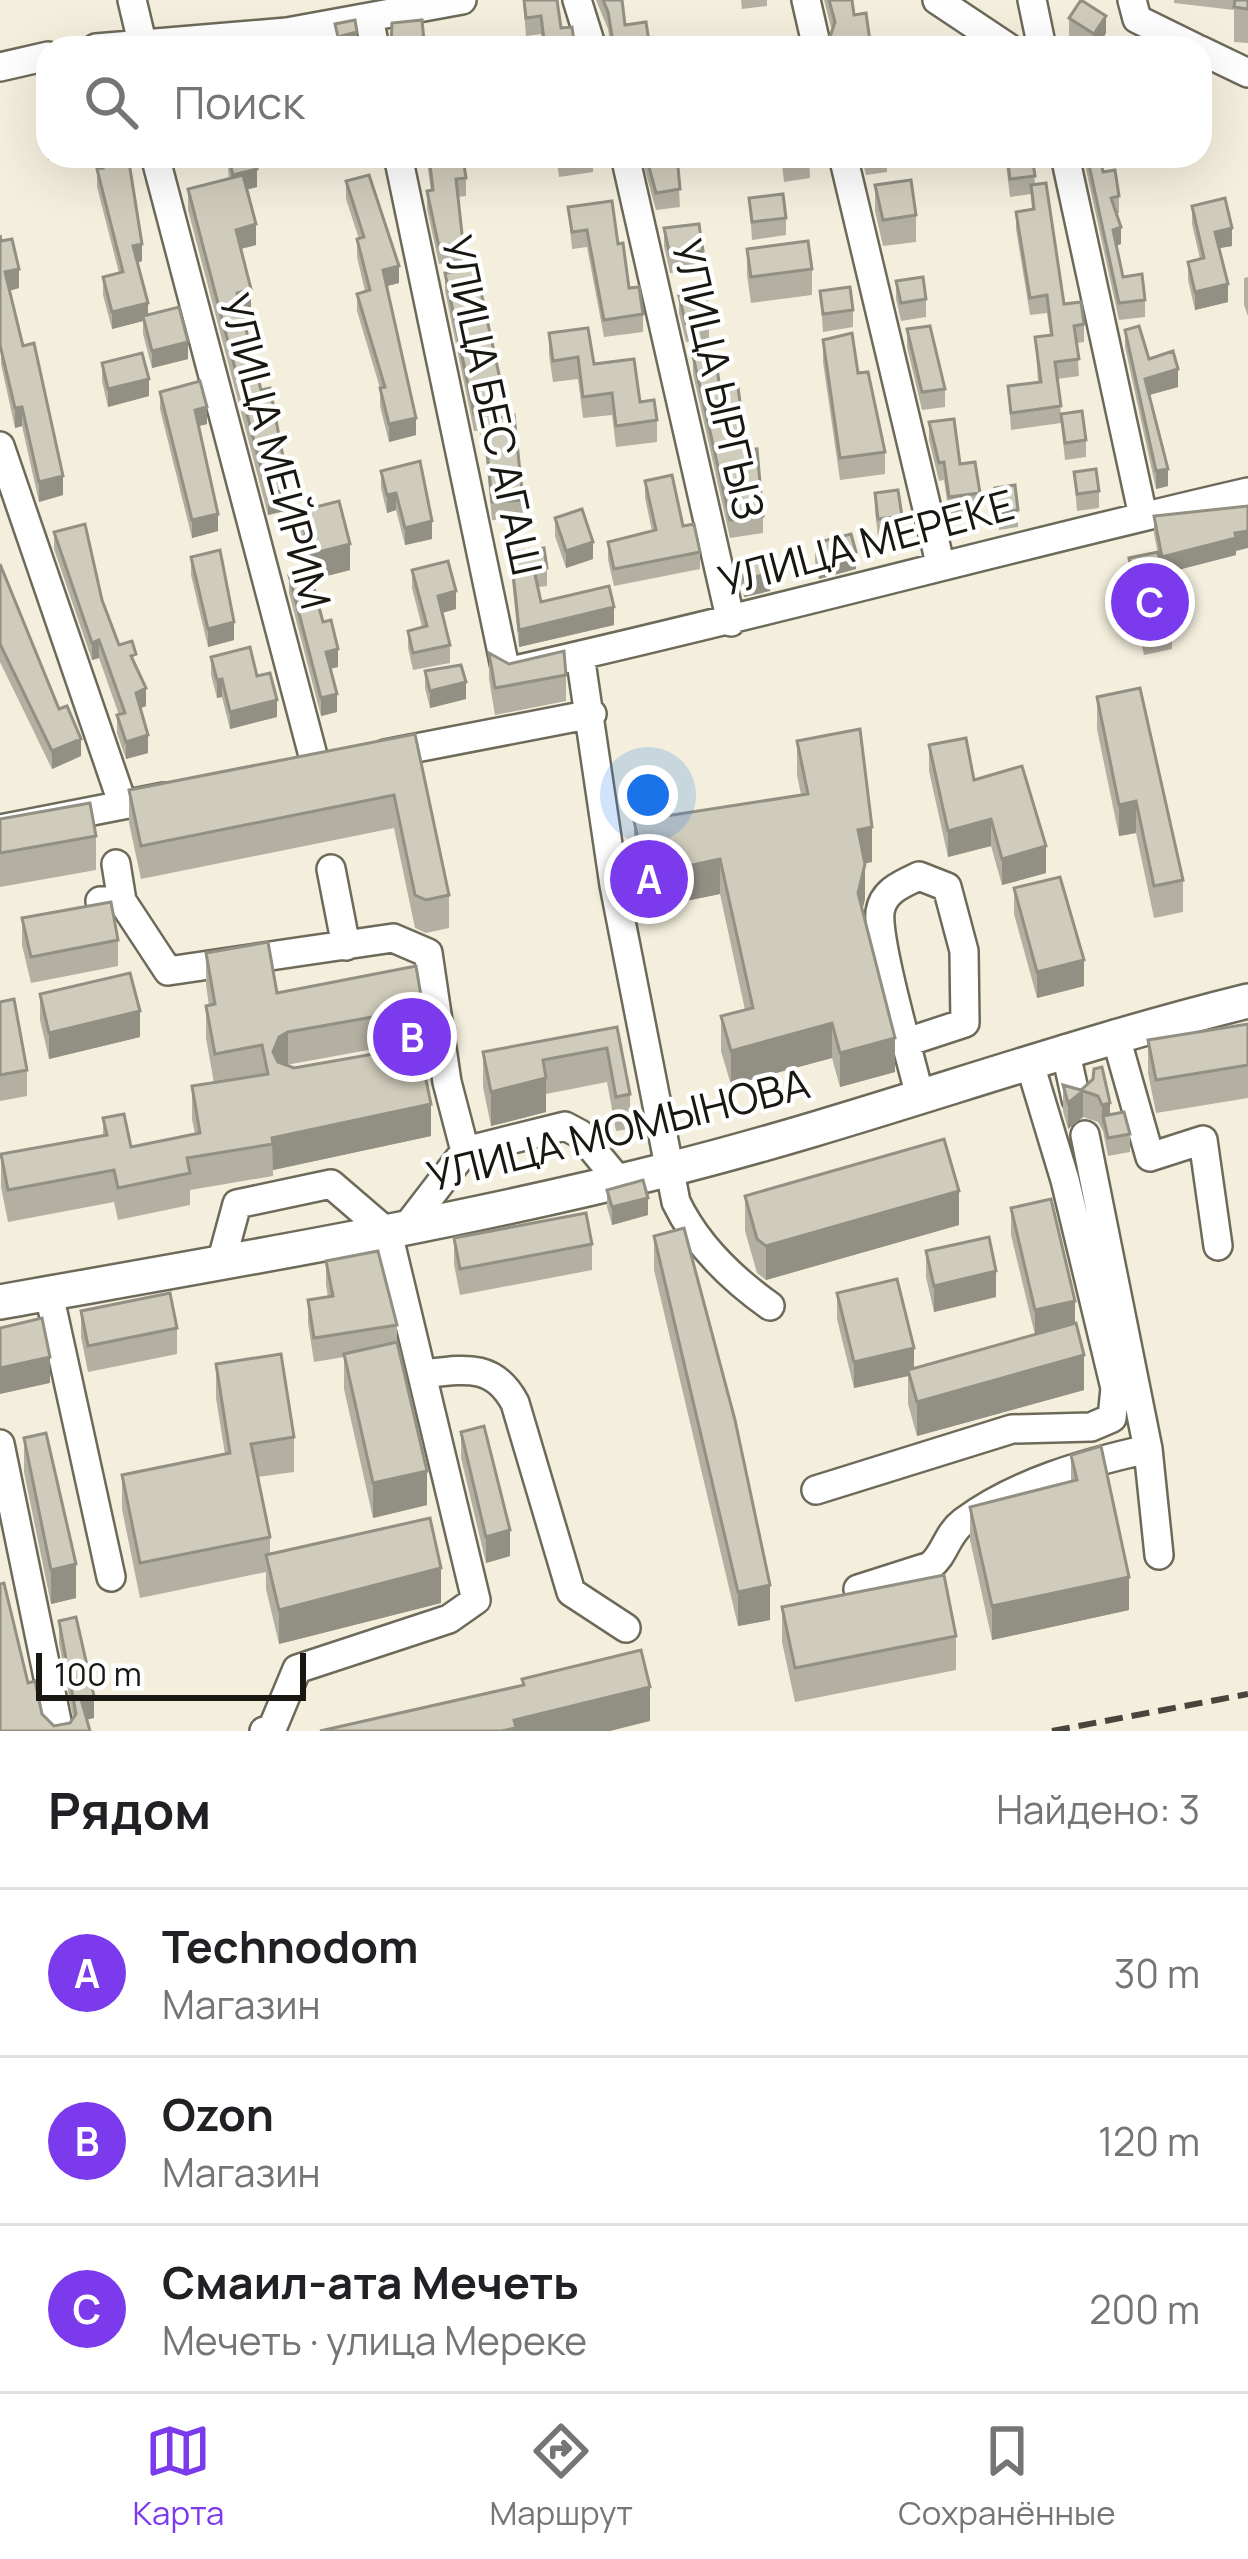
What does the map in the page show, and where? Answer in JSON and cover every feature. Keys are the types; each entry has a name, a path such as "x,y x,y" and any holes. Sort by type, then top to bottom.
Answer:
{"main road":[{"name":"УЛИЦА МОМЫНОВА","path":"1,1295 49,1294 396,1231 673,1168 1115,1034 1248,1001"}],"street":[{"path":"131,36 132,0"},
{"path":"239,36 287,32 462,0"},
{"path":"577,0 588,36"},
{"path":"806,0 814,36"},
{"path":"937,0 991,36"},
{"path":"1031,0 1039,36"},
{"path":"1132,0 1137,19 1172,36"},
{"path":"369,17 373,36"},
{"path":"1212,56 1248,73"},
{"path":"0,67 36,59"},
{"name":"УЛИЦА МЕЙРИМ","path":"158,168 328,765 592,714"},
{"name":"УЛИЦА БЕС АГАШ","path":"401,168 506,672"},
{"name":"УЛИЦА ЫРГЫЗ","path":"628,168 731,622"},
{"path":"846,168 940,562"},
{"path":"1068,168 1143,516"},
{"path":"0,446 123,805"},
{"name":"УЛИЦА МЕРЕКЕ","path":"506,672 731,622 940,562 1248,492"},
{"path":"580,655 614,886 673,1168 676,1202 687,1225 745,1288 770,1306"},
{"path":"0,829 187,793"},
{"path":"116,864 111,901 168,971 393,938 428,953 433,1057 465,1151"},
{"path":"331,868 346,946"},
{"path":"907,1042 964,1023 958,916 946,887 919,876 893,888 880,911 907,1042 920,1096"},
{"path":"1115,1034 1150,1157 1203,1140 1218,1246"},
{"path":"1065,1049 1076,1099"},
{"path":"816,1490 1012,1429 1091,1427 1112,1418 1115,1388 1065,1180 1029,1061"},
{"path":"396,1231 465,1151 565,1126 580,1134 619,1180"},
{"path":"1085,1135 1148,1449 1159,1555"},
{"path":"221,1262 237,1204 332,1184 396,1231 476,1600 448,1619 297,1669 272,1729 264,1731"},
{"path":"49,1294 111,1577"},
{"path":"424,1374 488,1371 503,1382 515,1403 571,1592 626,1628"},
{"path":"0,1444 59,1731"},
{"path":"858,1589 930,1566 938,1560 946,1536 968,1518 1040,1481 1148,1449"}],"building":[{"path":"524,0 557,0 561,28 572,27 573,36 544,36 541,16 526,18"},
{"path":"603,0 622,0 625,25 646,22 648,36 612,36"},
{"path":"829,0 852,0 854,15 866,13 869,36 830,36 835,22"},
{"path":"1081,0 1106,16 1094,34 1069,18"},
{"path":"1235,0 1248,0 1248,9 1234,7"},
{"path":"355,20 357,32 338,36 335,24"},
{"path":"422,20 424,36 391,36 392,23"},
{"path":"130,168 142,244 133,246 148,303 112,312 103,277 123,272 97,169"},
{"path":"231,168 257,169 233,175"},
{"path":"430,168 464,168 466,178 456,179 463,243 439,247 427,191 433,190"},
{"path":"649,168 678,168 680,189 656,193"},
{"path":"1009,168 1034,168 1035,176 1010,179"},
{"path":"1090,168 1115,170 1119,196 1111,198 1121,227 1113,230 1123,277 1142,274 1145,300 1119,303"},
{"path":"243,175 256,224 236,230 251,289 237,293 261,390 270,388 289,489 268,494 188,189"},
{"path":"369,175 399,266 383,270 416,418 389,424 380,388 385,387 357,294 370,290 357,239 364,237 346,181"},
{"path":"911,180 916,215 883,220 875,185"},
{"path":"1046,183 1064,304 1081,302 1084,324 1074,326 1079,359 1055,362 1061,406 1011,413 1008,386 1041,382 1035,337 1052,335 1047,295 1030,298 1016,212 1034,209 1031,185"},
{"path":"783,194 786,218 752,222 749,198"},
{"path":"1225,198 1232,228 1215,232 1228,284 1195,292 1188,262 1204,258 1192,206"},
{"path":"612,201 629,288 639,287 643,314 604,320 587,230 572,232 568,207"},
{"path":"699,224 703,251 670,255 664,228"},
{"path":"0,235 1,241 12,239 19,269 5,272 23,346 34,343 63,476 39,482 22,407 15,408 0,345"},
{"path":"808,241 812,269 751,277 747,249"},
{"path":"476,269 500,379 492,380 497,418 514,415 523,500 492,502 486,440 479,413 474,414 445,273"},
{"path":"923,277 926,299 901,303 896,281"},
{"path":"850,287 853,310 823,314 820,291"},
{"path":"705,292 709,321 686,324 679,296"},
{"path":"179,307 188,342 152,351 143,316"},
{"path":"930,326 945,389 922,392 907,329"},
{"path":"1139,326 1149,359 1173,351 1178,369 1145,379 1168,469 1156,471 1125,330"},
{"path":"588,328 594,364 634,359 640,402 654,400 657,420 616,426 612,393 583,397 578,357 553,361 549,333"},
{"path":"852,333 858,373 868,372 885,452 840,458 823,340"},
{"path":"142,353 149,379 108,389 102,363"},
{"path":"715,353 720,390 738,388 747,450 757,449 763,516 730,520 693,356"},
{"path":"200,381 207,407 195,410 218,514 192,520 160,392"},
{"path":"1082,411 1086,440 1065,443 1061,414"},
{"path":"954,419 960,464 975,462 980,493 949,497 944,462 939,463 929,422"},
{"path":"420,461 432,521 405,528 396,493 387,495 381,471"},
{"path":"1096,469 1099,491 1077,494 1074,472"},
{"path":"672,475 683,526 694,524 700,552 614,569 608,542 656,530 645,481"},
{"path":"1015,485 1018,510 999,513 995,488"},
{"path":"898,490 902,516 878,519 875,493"},
{"path":"339,501 350,544 311,554 300,511"},
{"path":"1248,506 1248,531 1162,557 1154,516"},
{"path":"582,509 593,542 566,551 555,518"},
{"path":"85,524 102,600 119,645 132,641 136,654 131,656 146,688 136,693 148,735 126,742 117,715 125,713 99,640 92,643 54,532"},
{"path":"851,534 856,552 819,561 815,543"},
{"path":"544,548 547,568 534,570 541,602 609,586 614,607 519,630 511,553"},
{"path":"220,550 234,622 208,629 191,557"},
{"path":"1158,552 1172,623 1144,629 1129,558"},
{"path":"767,557 770,573 744,580 740,561"},
{"path":"448,561 456,591 438,596 450,645 413,653 408,631 427,626 412,570"},
{"path":"0,564 59,709 67,706 81,739 52,751 0,644"},
{"path":"309,570 323,622 331,620 338,649 326,652 337,694 321,698 289,575"},
{"path":"250,647 257,676 270,673 277,700 230,712 211,657"},
{"path":"564,651 566,675 495,688 489,653 509,664"},
{"path":"461,665 466,682 430,691 425,671"},
{"path":"1140,688 1183,880 1154,886 1136,801 1119,805 1097,697"},
{"path":"860,729 872,827 858,830 865,864 858,893 895,1038 840,1053 832,1023 731,1051 721,1016 753,1008 720,859 646,875 634,821 808,794 797,741"},
{"path":"415,734 449,895 426,900 415,895 394,795 141,846 129,790"},
{"path":"966,738 974,780 1022,766 1046,846 1002,859 991,819 948,831 929,745"},
{"path":"90,803 96,836 0,853 0,819"},
{"path":"1060,877 1084,960 1037,972 1014,888"},
{"path":"111,902 118,940 31,957 22,918"},
{"path":"268,942 277,993 416,966 423,1008 288,1032 279,1037 273,1052 278,1062 294,1068 419,1046 431,1104 272,1138 273,1144 187,1158 190,1173 118,1188 114,1170 8,1190 1,1154 107,1135 103,1118 124,1114 131,1147 200,1133 192,1086 268,1074 262,1045 215,1054 206,1006 215,1004 206,953"},
{"path":"130,973 140,1011 49,1033 40,994"},
{"path":"14,999 27,1070 0,1075 0,1002"},
{"path":"1248,1024 1248,1065 1156,1080 1148,1040"},
{"path":"617,1027 630,1094 616,1097 607,1048 543,1060 546,1078 491,1092 483,1052"},
{"path":"1102,1067 1110,1103 1102,1105 1098,1096 1083,1091 1068,1103 1063,1085 1081,1090 1093,1079 1094,1069"},
{"path":"1124,1112 1130,1134 1108,1138 1103,1116"},
{"path":"944,1139 959,1191 766,1246 757,1239 745,1196"},
{"path":"643,1180 648,1198 612,1207 607,1190"},
{"path":"1051,1199 1075,1301 1035,1310 1011,1208"},
{"path":"586,1213 592,1244 460,1269 454,1238"},
{"path":"684,1228 735,1420 770,1585 738,1592 654,1236"},
{"path":"989,1237 996,1271 934,1286 926,1251"},
{"path":"378,1251 397,1325 314,1338 308,1300 333,1296 326,1261"},
{"path":"897,1279 914,1348 854,1362 837,1293"},
{"path":"170,1293 177,1328 88,1346 81,1311"},
{"path":"42,1318 50,1357 0,1368 0,1328"},
{"path":"1076,1323 1084,1355 917,1402 908,1370"},
{"path":"397,1342 427,1471 373,1483 344,1354"},
{"path":"281,1354 294,1437 251,1444 270,1537 140,1563 122,1475 230,1453 216,1364"},
{"path":"484,1426 510,1530 486,1537 461,1432"},
{"path":"46,1433 76,1564 51,1570 24,1438"},
{"path":"1101,1446 1129,1577 992,1606 970,1507 1077,1480 1071,1455"},
{"path":"430,1518 441,1568 279,1610 266,1555"},
{"path":"944,1575 956,1636 795,1668 782,1607"},
{"path":"4,1583 28,1683 35,1681 42,1714 54,1726 70,1723 76,1714 59,1621 76,1617 94,1696 81,1699 90,1731 0,1731 0,1584"},
{"path":"641,1650 650,1687 514,1720 516,1728 320,1731 524,1685 522,1679"}],"railway":[{"path":"1052,1731 1248,1694"}],"place":[{"name":"Смаил-ата Мечеть","path":"1150,602"},
{"name":"Technodom","path":"649,879"},
{"name":"Ozon","path":"412,1037"}]}
